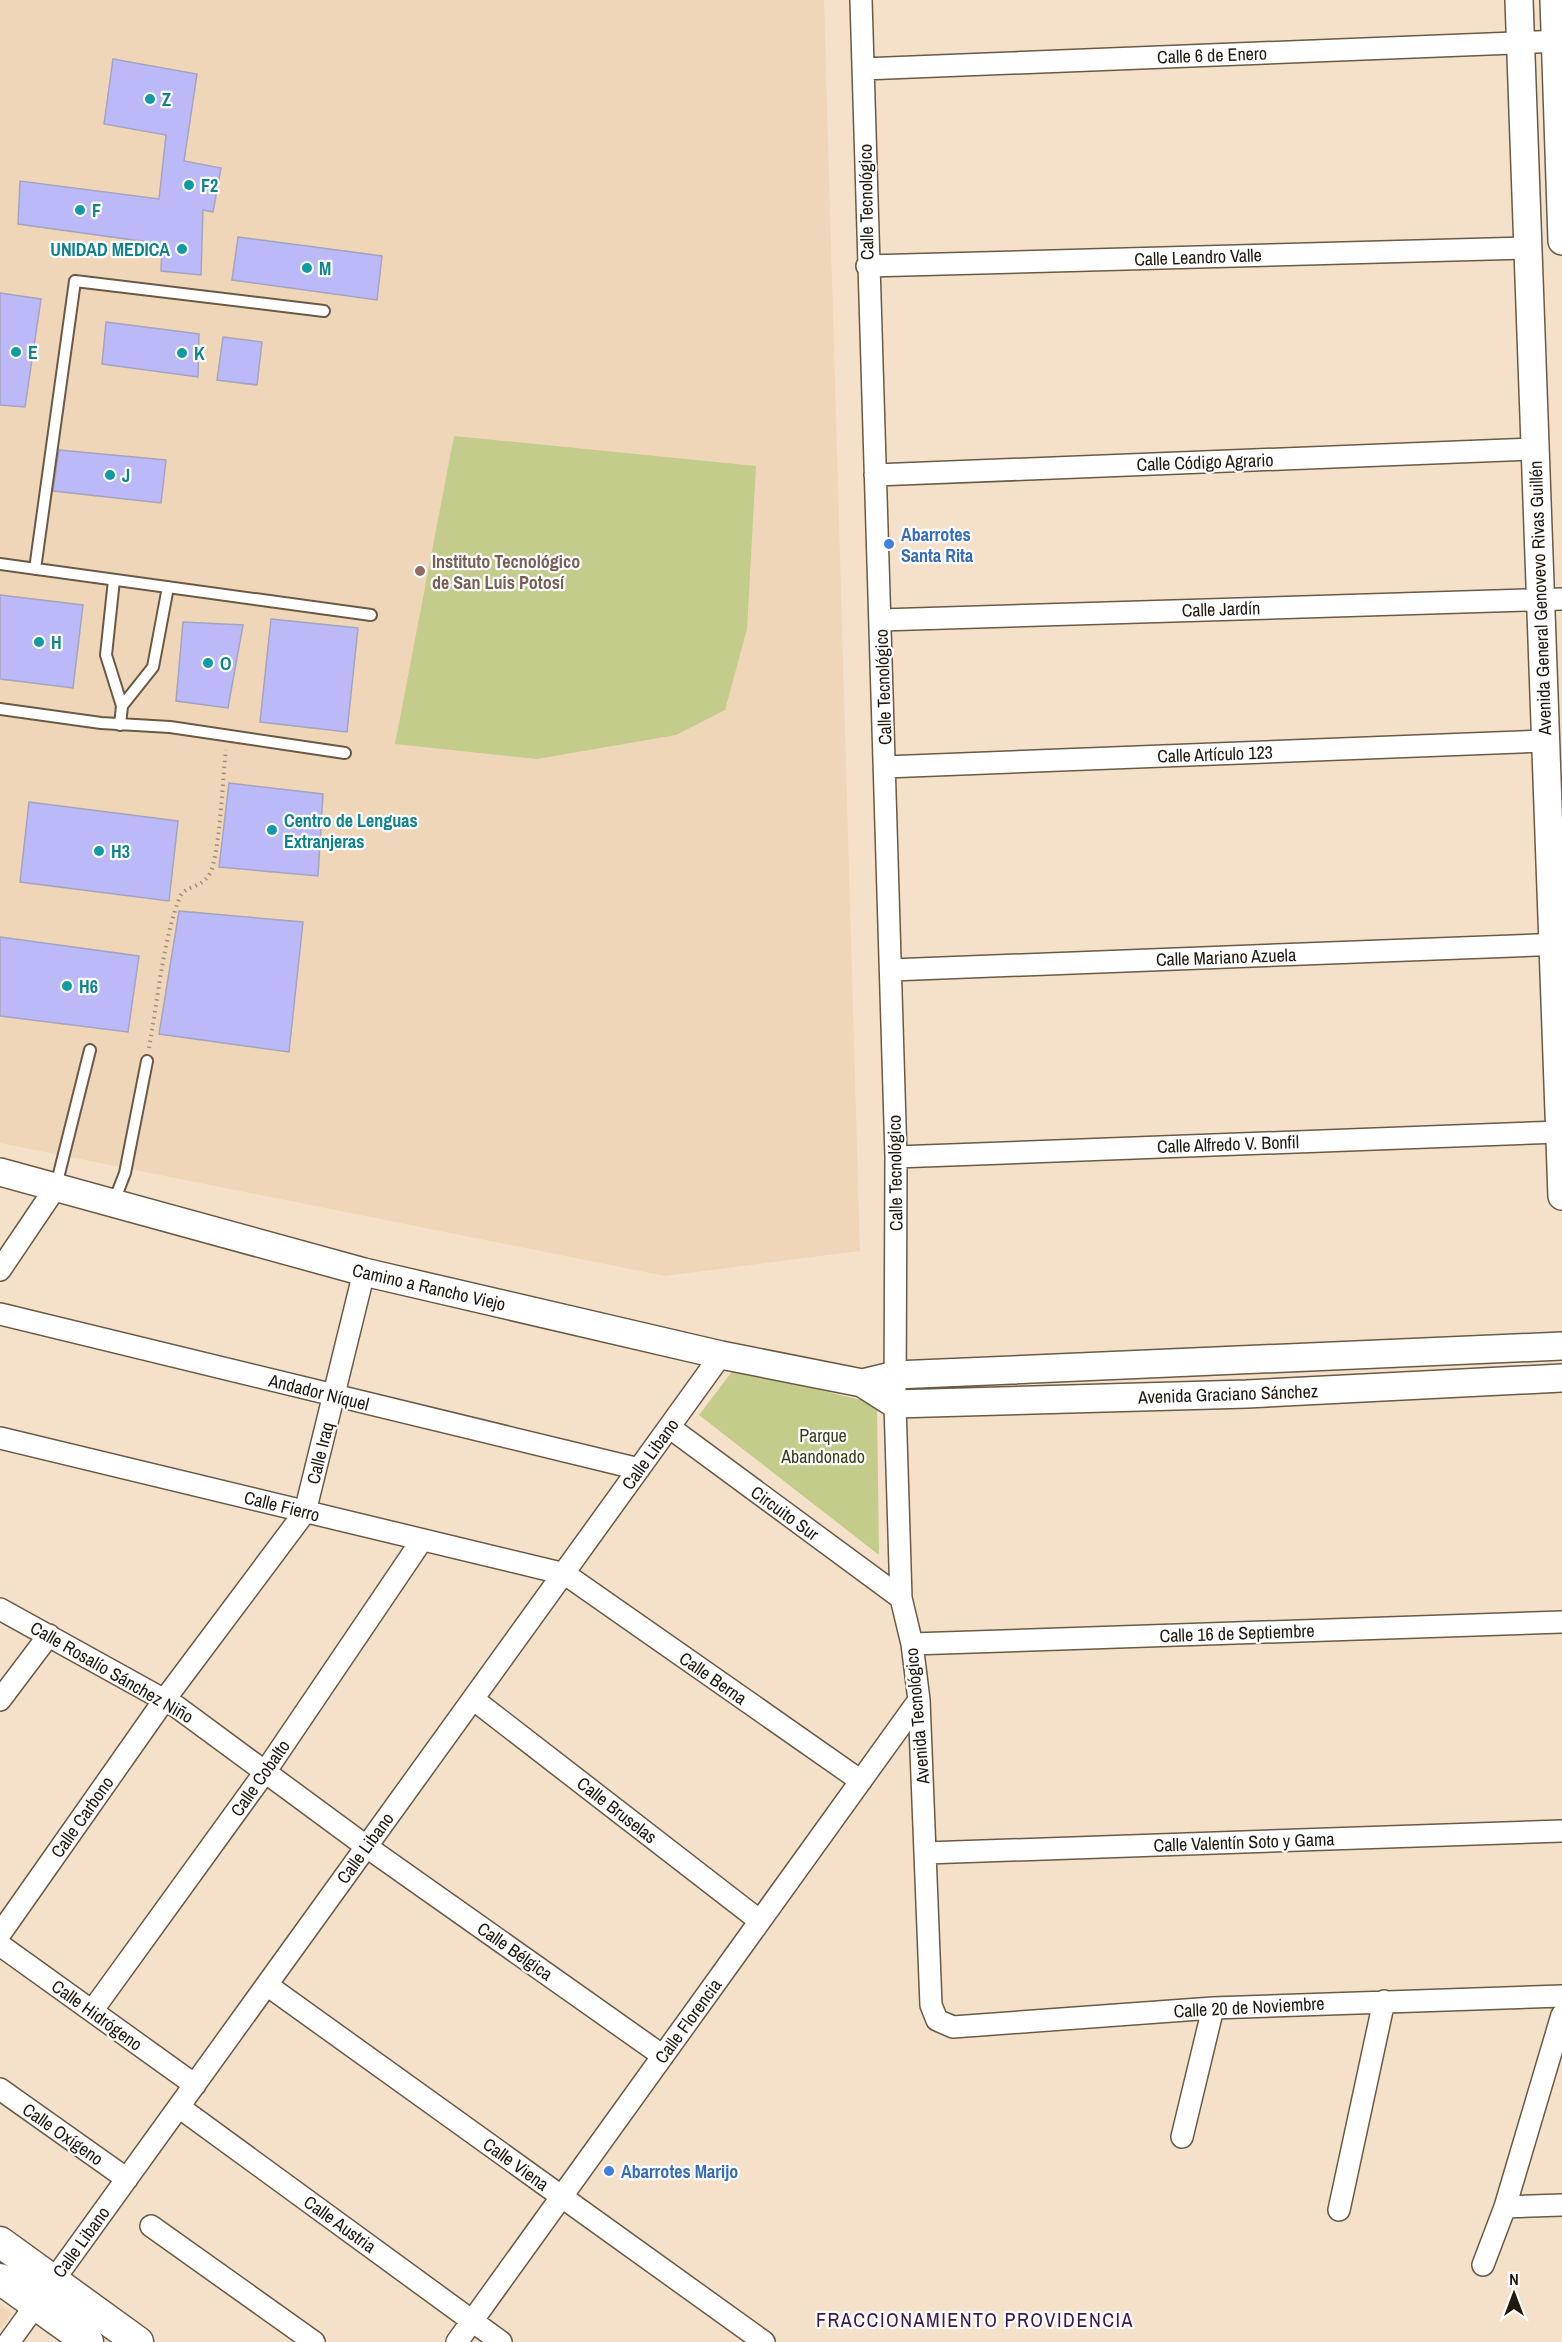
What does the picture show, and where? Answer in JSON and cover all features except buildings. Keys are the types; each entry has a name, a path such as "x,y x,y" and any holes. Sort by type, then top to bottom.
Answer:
{"main road":[{"path":"0,2242 138,2342"},
{"path":"0,2279 88,2342"}],"street":[{"name":"Calle Tecnológico","path":"861,0 867,266 881,620 896,1157 895,1375"},
{"name":"Avenida General Genovevo Rivas Guillén","path":"1519,0 1535,449 1551,599 1546,741 1557,944 1562,1196"},
{"path":"1554,0 1558,41 1562,241"},
{"name":"Calle 6 de Enero","path":"863,69 1558,41"},
{"name":"Calle Leandro Valle","path":"867,266 1528,248"},
{"name":"Calle Código Agrario","path":"875,475 1535,449"},
{"name":"Calle Jardín","path":"881,620 1551,599"},
{"name":"Calle Artículo 123","path":"885,767 1546,741"},
{"name":"Calle Mariano Azuela","path":"891,970 1557,944"},
{"name":"Calle Alfredo V. Bonfil","path":"896,1157 1560,1132"},
{"name":"Camino a Rancho Viejo","path":"0,1172 364,1272 721,1355 862,1383 895,1404"},
{"path":"0,1270 56,1187"},
{"name":"Calle Iraq","path":"165,1699 305,1512 364,1272"},
{"name":"Andador Níquel","path":"0,1314 639,1469"},
{"name":"Avenida Graciano Sánchez","path":"895,1375 1562,1346"},
{"name":"Calle Libano","path":"9,2342 721,1355"},
{"path":"1244,1359 1246,1394"},
{"name":"Camino a Rancho Viejo","path":"862,1383 895,1375"},
{"name":"Avenida Tecnológico","path":"895,1375 901,1598 912,1644 919,1700 931,2005 937,2020"},
{"name":"Avenida Graciano Sánchez","path":"895,1404 1246,1394 1562,1378"},
{"name":"Circuito Sur","path":"669,1427 901,1598"},
{"name":"Calle Fierro","path":"0,1438 565,1574"},
{"name":"Calle Cobalto","path":"92,2011 265,1772 422,1540"},
{"name":"Calle Berna","path":"565,1574 861,1781"},
{"name":"Calle Rosalío Sánchez Niño","path":"0,1609 165,1699 366,1847"},
{"name":"Calle 16 de Septiembre","path":"912,1644 1562,1622"},
{"path":"0,1700 49,1635"},
{"name":"Calle Carbono","path":"0,1934 165,1699"},
{"name":"Calle Bruselas","path":"473,1699 760,1921"},
{"name":"Calle Florencia","path":"457,2342 919,1700"},
{"name":"Calle Valentín Soto y Gama","path":"926,1853 1562,1831"},
{"name":"Calle Bélgica","path":"366,1847 663,2056"},
{"name":"Calle Hidrógeno","path":"0,1945 195,2085"},
{"name":"Calle Viena","path":"267,1985 764,2342"},
{"name":"Calle 20 de Noviembre","path":"937,2020 953,2026 1212,2008 1562,1996"},
{"path":"1339,2210 1384,2001"},
{"path":"1182,2137 1212,2008"},
{"path":"1483,2265 1504,2207 1562,2015"},
{"name":"Calle Oxígeno","path":"0,2089 127,2179"},
{"name":"Calle Austria","path":"179,2107 501,2342"},
{"path":"1504,2207 1562,2205"},
{"path":"151,2226 314,2342"}],"lane":[{"path":"36,569 75,281 324,311"},
{"path":"0,564 371,615"},
{"path":"114,580 106,656 122,706 120,725"},
{"path":"122,706 153,667 168,587"},
{"path":"0,710 120,725 170,727 345,753"},
{"path":"56,1187 90,1050"},
{"path":"112,1204 125,1173 147,1061"}],"path":[{"path":"147,1061 170,934 179,898 183,892 203,884 212,867 228,735"}],"shaded area":[{"name":"Instituto Tecnológico de San Luis Potosí","path":"0,0 824,0 860,1251 665,1276 0,1143"},
{"path":"0,2304 12,2313 0,2330"}],"green space":[{"path":"454,436 756,466 747,629 725,710 676,735 537,759 395,744"},
{"name":"Parque Abandonado","path":"734,1369 877,1404 879,1555 699,1415"}],"place":[{"name":"Z","path":"150,99"},
{"name":"F2","path":"189,185"},
{"name":"F","path":"80,210"},
{"name":"UNIDAD MEDICA","path":"182,249"},
{"name":"M","path":"307,268"},
{"name":"E","path":"16,352"},
{"name":"K","path":"182,353"},
{"name":"J","path":"110,475"},
{"name":"Abarrotes Santa Rita","path":"889,544"},
{"name":"Instituto Tecnológico de San Luis Potosí","path":"420,571"},
{"name":"H","path":"39,642"},
{"name":"O","path":"208,663"},
{"name":"Centro de Lenguas Extranjeras","path":"272,830"},
{"name":"H3","path":"99,851"},
{"name":"H6","path":"67,986"},
{"name":"Abarrotes Marijo","path":"609,2171"}],"district":[{"name":"FRACCIONAMIENTO PROVIDENCIA","path":"975,2319"}]}
